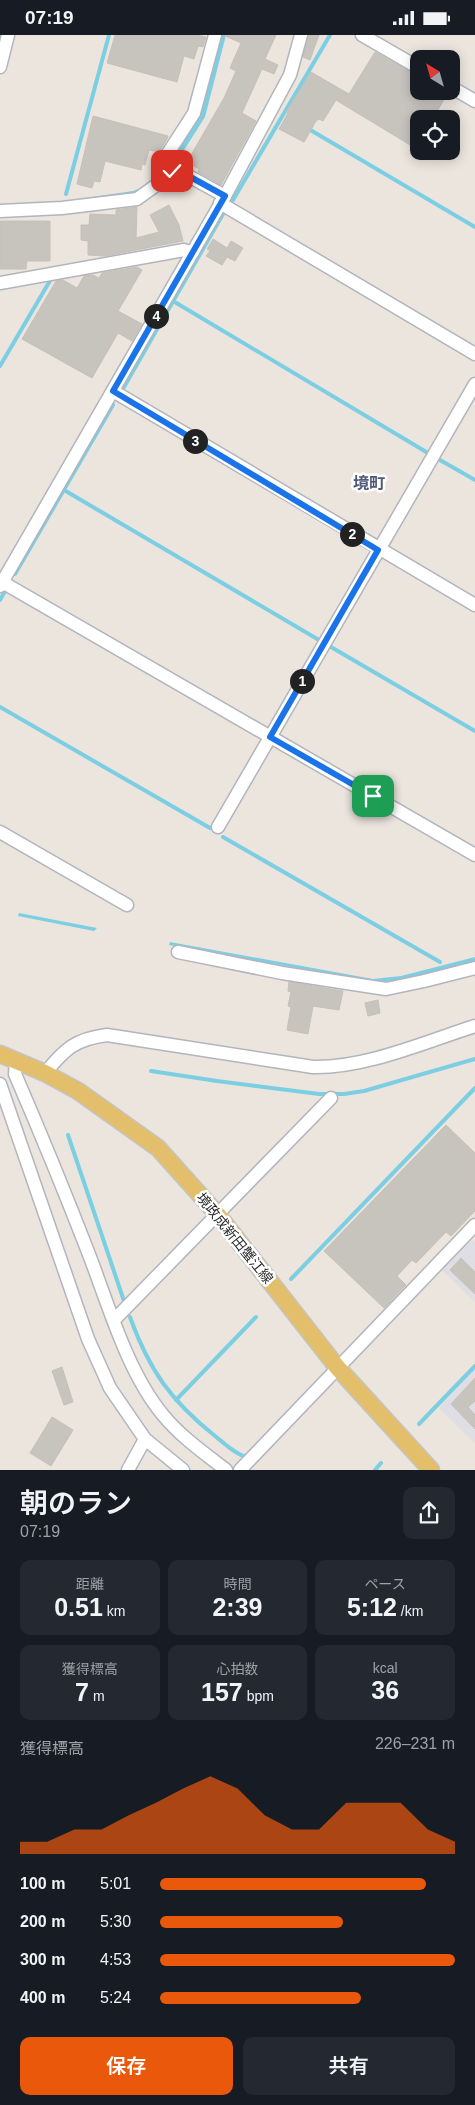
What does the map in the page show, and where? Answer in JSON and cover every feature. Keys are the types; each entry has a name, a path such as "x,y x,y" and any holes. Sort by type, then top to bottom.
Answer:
{"main road":[{"name":"境政成新田蟹江線","path":"0,1054 45,1073 78,1091 158,1148 218,1215 337,1367 431,1470"}],"street":[{"path":"0,67 8,35"},
{"path":"215,35 194,113 163,161 170,169 185,174 222,200 475,354"},
{"path":"301,35 290,75 222,200 113,391 6,563 1,584 475,855"},
{"path":"362,35 410,63"},
{"path":"460,92 475,101"},
{"path":"0,211 62,208 137,199 170,169"},
{"path":"0,283 184,250 193,252"},
{"path":"218,827 475,384"},
{"path":"113,391 378,550 475,605"},
{"path":"0,831 126,905"},
{"path":"178,952 282,973 386,989 475,967"},
{"path":"45,1073 62,1053 73,1044 88,1037 107,1035 313,1067 330,1067 362,1061 475,1026"},
{"path":"16,1060 15,1074 57,1170 114,1320 142,1385 163,1415 192,1443 226,1470"},
{"path":"0,1085 88,1339 110,1387 145,1439 183,1470"},
{"path":"114,1320 331,1099"},
{"path":"244,1466 475,1225"},
{"path":"128,1470 145,1439"}],"shaded area":[{"path":"470,1238 475,1243 475,1302 441,1269"},
{"path":"475,1368 475,1443 439,1408"}],"water":[{"path":"219,35 226,35 205,117 174,166 140,194 0,209 0,205 65,201 133,191 141,188 169,165 198,113"},
{"path":"19,913 97,928 94,931 18,916"},
{"path":"170,942 373,979 401,976 475,957 475,963 377,983 169,945"}],"building":[{"path":"115,35 197,35 206,37 203,47 198,46 194,59 184,56 177,82 107,63"},
{"path":"223,35 276,35 265,59 278,65 274,74 262,69 242,113 256,121 221,185 198,172 199,169 187,162 224,98 236,71 230,68 241,43"},
{"path":"309,35 319,35 310,60 303,57"},
{"path":"375,52 410,72 410,100 444,100 438,110 410,110 410,145 336,100 323,121 319,119 316,121 304,142 279,129 288,113 286,112 311,72 349,94"},
{"path":"93,116 168,136 159,152 149,150 145,165 142,164 141,170 105,161 100,182 94,181 92,188 77,184"},
{"path":"169,205 179,225 183,241 105,256 88,255 88,241 81,240 81,225 89,225 90,214 116,215 116,210 137,207 136,238 159,232 150,215"},
{"path":"0,221 50,221 50,261 27,261 26,269 0,269"},
{"path":"213,239 227,248 231,241 243,248 235,261 227,257 222,265 206,256 210,251 207,249"},
{"path":"137,267 142,270 118,311 142,324 132,341 118,333 92,378 22,339 56,281 63,280 77,288 84,276 93,275 99,278 102,273"},
{"path":"289,982 343,991 339,1010 313,1006 308,1034 287,1030 291,1007 288,1006 291,992 288,991"},
{"path":"378,1000 380,1013 368,1016 365,1003"},
{"path":"446,1125 475,1153 475,1211 451,1236 446,1232 416,1263 412,1260 397,1276 406,1285 384,1308 324,1251"},
{"path":"461,1258 475,1272 475,1294 450,1270"},
{"path":"62,1367 73,1402 64,1405 52,1371"},
{"path":"475,1378 475,1401 468,1407 475,1415 475,1429 451,1404"},
{"path":"52,1417 73,1430 51,1466 30,1453"}],"waterway":[{"path":"66,194 109,35"},
{"path":"233,200 330,35"},
{"path":"307,128 475,227"},
{"path":"124,387 223,214"},
{"path":"0,366 51,279"},
{"path":"173,301 428,453"},
{"path":"15,574 113,405"},
{"path":"440,460 475,480"},
{"path":"64,490 319,640"},
{"path":"0,600 4,593"},
{"path":"331,647 475,731"},
{"path":"0,707 210,828"},
{"path":"223,837 440,962"},
{"path":"151,1071 319,1094 344,1094 364,1091 475,1059"},
{"path":"291,1279 475,1088"},
{"path":"68,1135 124,1301"},
{"path":"130,1317 145,1353 174,1397 199,1423 226,1445 247,1457"},
{"path":"176,1400 256,1317"},
{"path":"419,1424 475,1366"},
{"path":"375,1470 381,1463"}],"district":[{"name":"境町","path":"369,483"}],"route":[{"path":"172,171 173,173 185,174 225,196 113,391 378,550 270,737 373,796"}]}
